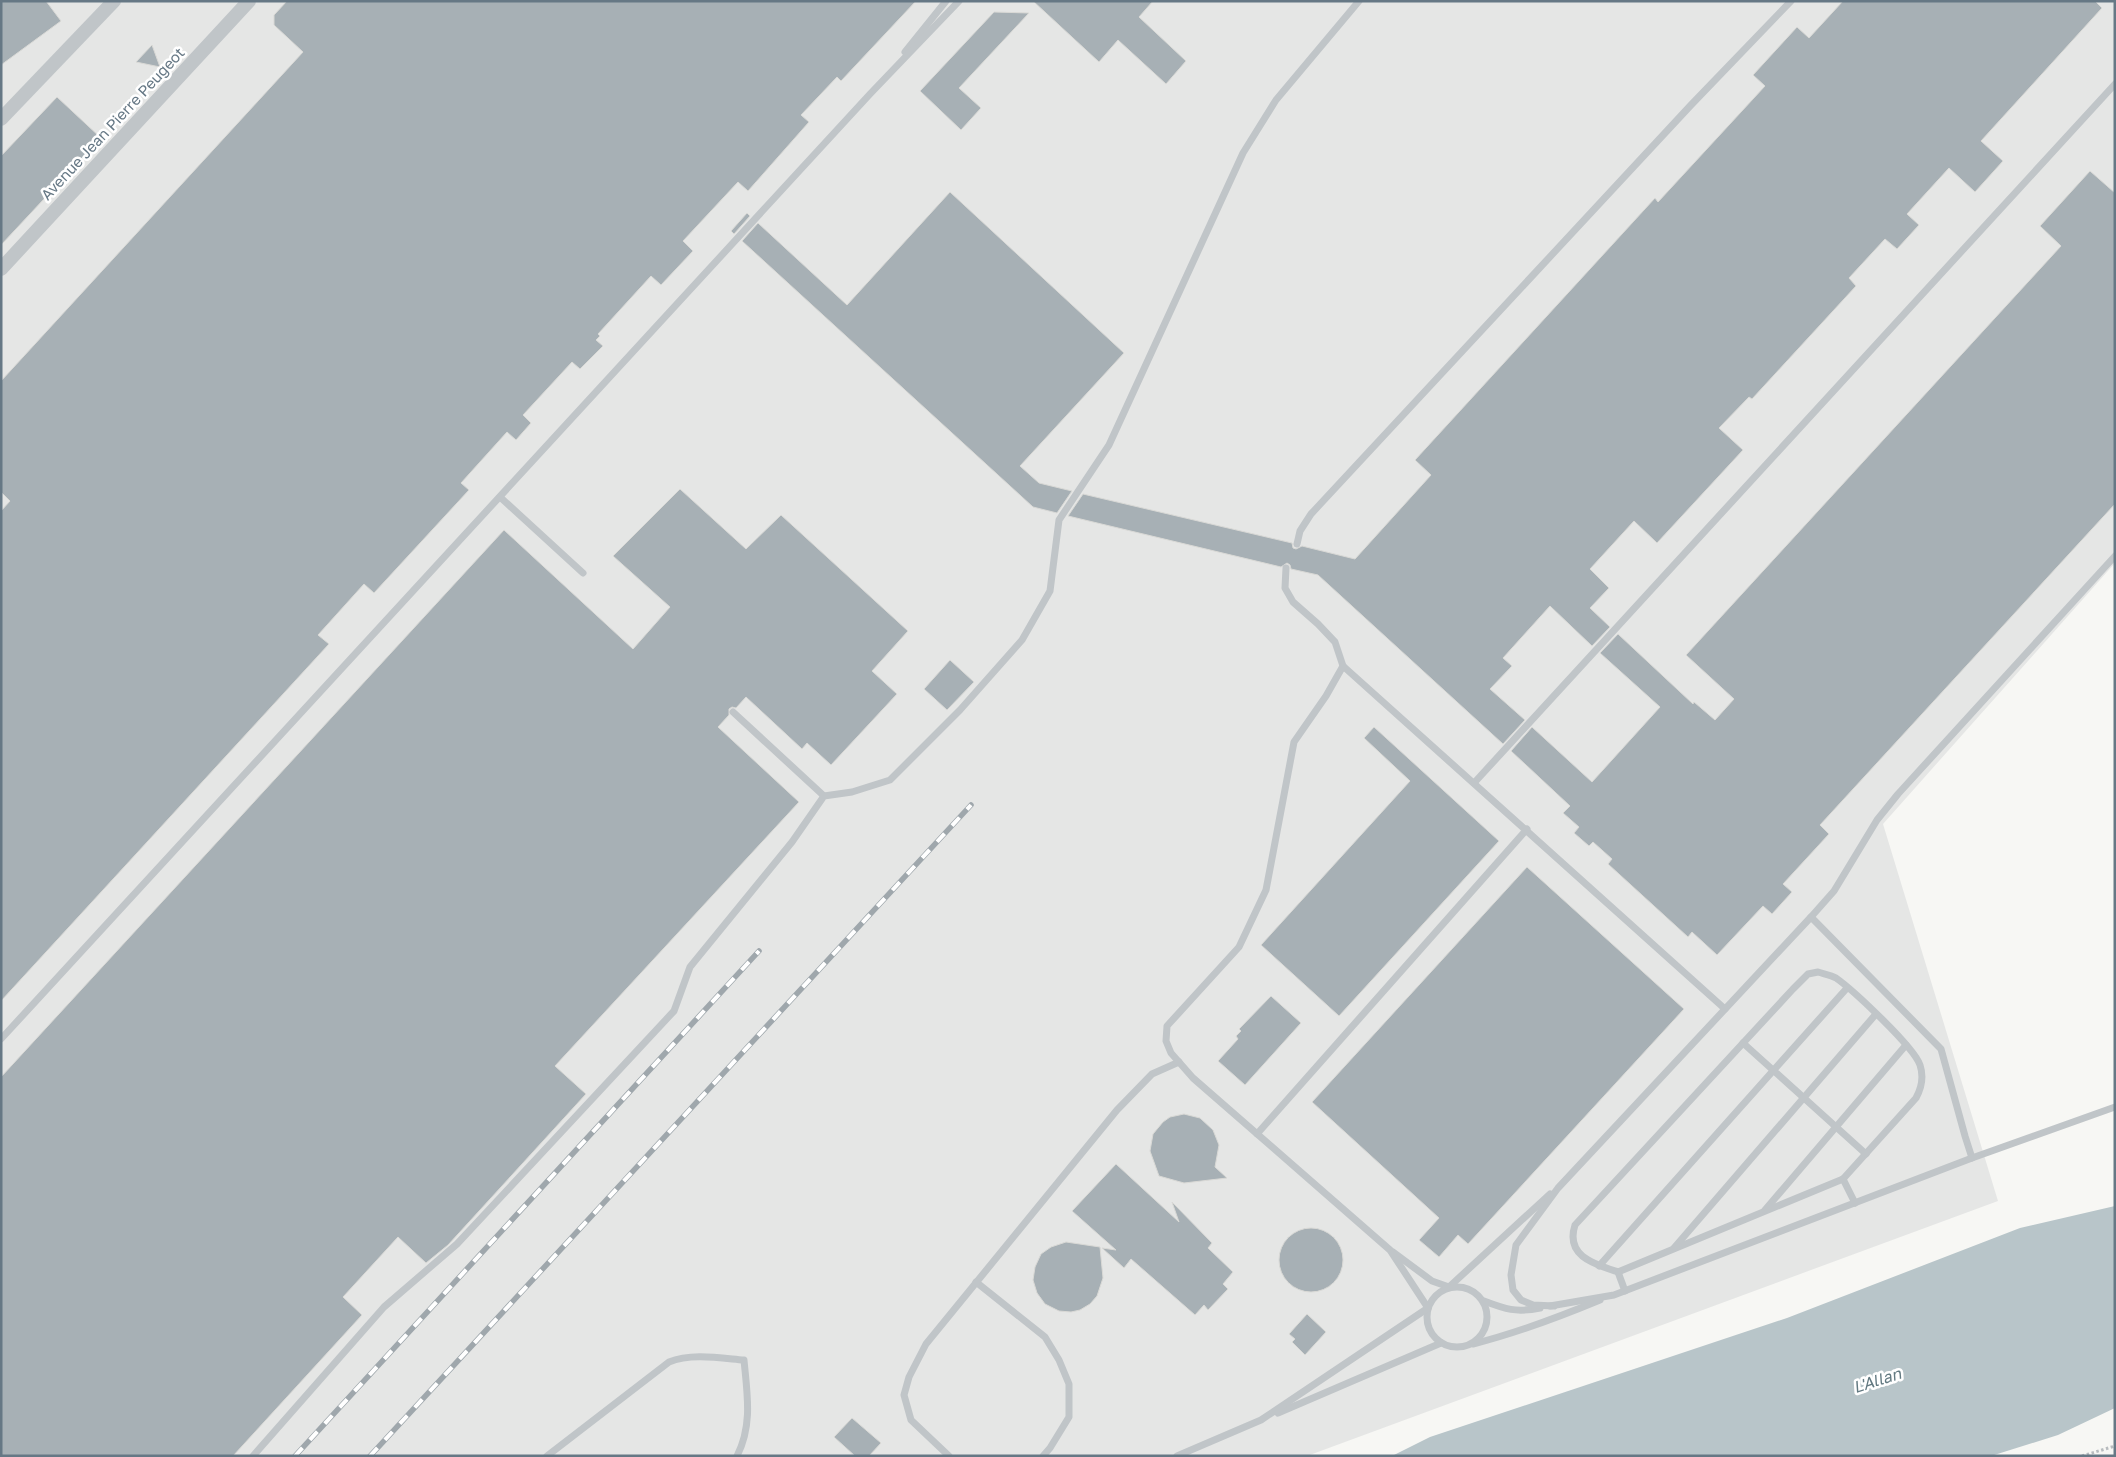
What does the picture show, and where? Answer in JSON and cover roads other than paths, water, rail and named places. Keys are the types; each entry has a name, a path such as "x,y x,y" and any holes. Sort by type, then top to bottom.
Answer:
{"street":[{"path":"1,119 114,1"},
{"name":"Avenue Jean Pierre Peugeot","path":"1,269 249,1"}],"lane":[{"path":"870,94 946,1"},
{"path":"1,1039 870,94 959,1"},
{"path":"253,1456 384,1307 457,1244 674,1011 690,967 792,842 824,796 852,792 890,780 960,710 1022,640 1050,591 1060,520 1109,445 1243,154 1276,100 1359,1"},
{"path":"1297,544 1300,531 1312,514 1684,112 1791,1"},
{"path":"1474,782 2115,84"},
{"path":"500,497 583,574"},
{"path":"1554,1306 1533,1305 1521,1300 1513,1290 1511,1275 1516,1245 1558,1188 1834,891 1877,820 1898,794 2115,556"},
{"path":"1286,568 1285,588 1293,602 1335,642 1343,666 1725,1008"},
{"path":"1343,666 1326,696 1294,742 1266,890 1239,946 1167,1026 1166,1041 1171,1053 1193,1078 1257,1134 1390,1250 1432,1281 1449,1288"},
{"path":"733,712 824,796"},
{"path":"1257,1134 1527,829"},
{"path":"1811,916 1941,1049 1972,1158"},
{"path":"1818,972 1835,977 1876,1014 1906,1045 1920,1064 1921,1089 1916,1098 1844,1179 1618,1272 1587,1261 1574,1245 1572,1236 1575,1225 1808,974 1818,972"},
{"path":"1599,1266 1847,988"},
{"path":"1672,1250 1876,1014"},
{"path":"1743,1043 1866,1154"},
{"path":"1764,1212 1835,1126 1906,1045"},
{"path":"949,1456 911,1420 904,1395 909,1377 926,1344 1117,1110 1152,1074 1179,1062"},
{"path":"1614,1295 1524,1311 1508,1310 1484,1301 1469,1289 1459,1286 1440,1292 1433,1299 1428,1308 1427,1318 1429,1328 1434,1336 1441,1343 1451,1347 1461,1347 1498,1338 1557,1318 1972,1158 2115,1107"},
{"path":"1844,1179 1855,1203"},
{"path":"1449,1288 1539,1203 1558,1188"},
{"path":"1390,1250 1428,1308"},
{"path":"1618,1272 1625,1291"},
{"path":"976,1282 1045,1337 1060,1360 1069,1384 1069,1417 1043,1456"},
{"path":"1470,1344 1479,1338 1485,1330 1488,1321 1484,1301"},
{"path":"1262,1420 1428,1308"},
{"path":"1177,1456 1441,1343"},
{"path":"548,1456 668,1362 706,1357 744,1360 749,1417 744,1442 737,1456"}],"water":[{"name":"L'Allan","path":"2115,1206 2115,1408 2058,1435 1991,1456 1392,1456 1430,1437 1787,1318 2020,1228"}],"railway":[{"path":"370,1456 971,805"},
{"path":"295,1456 759,951"}]}
